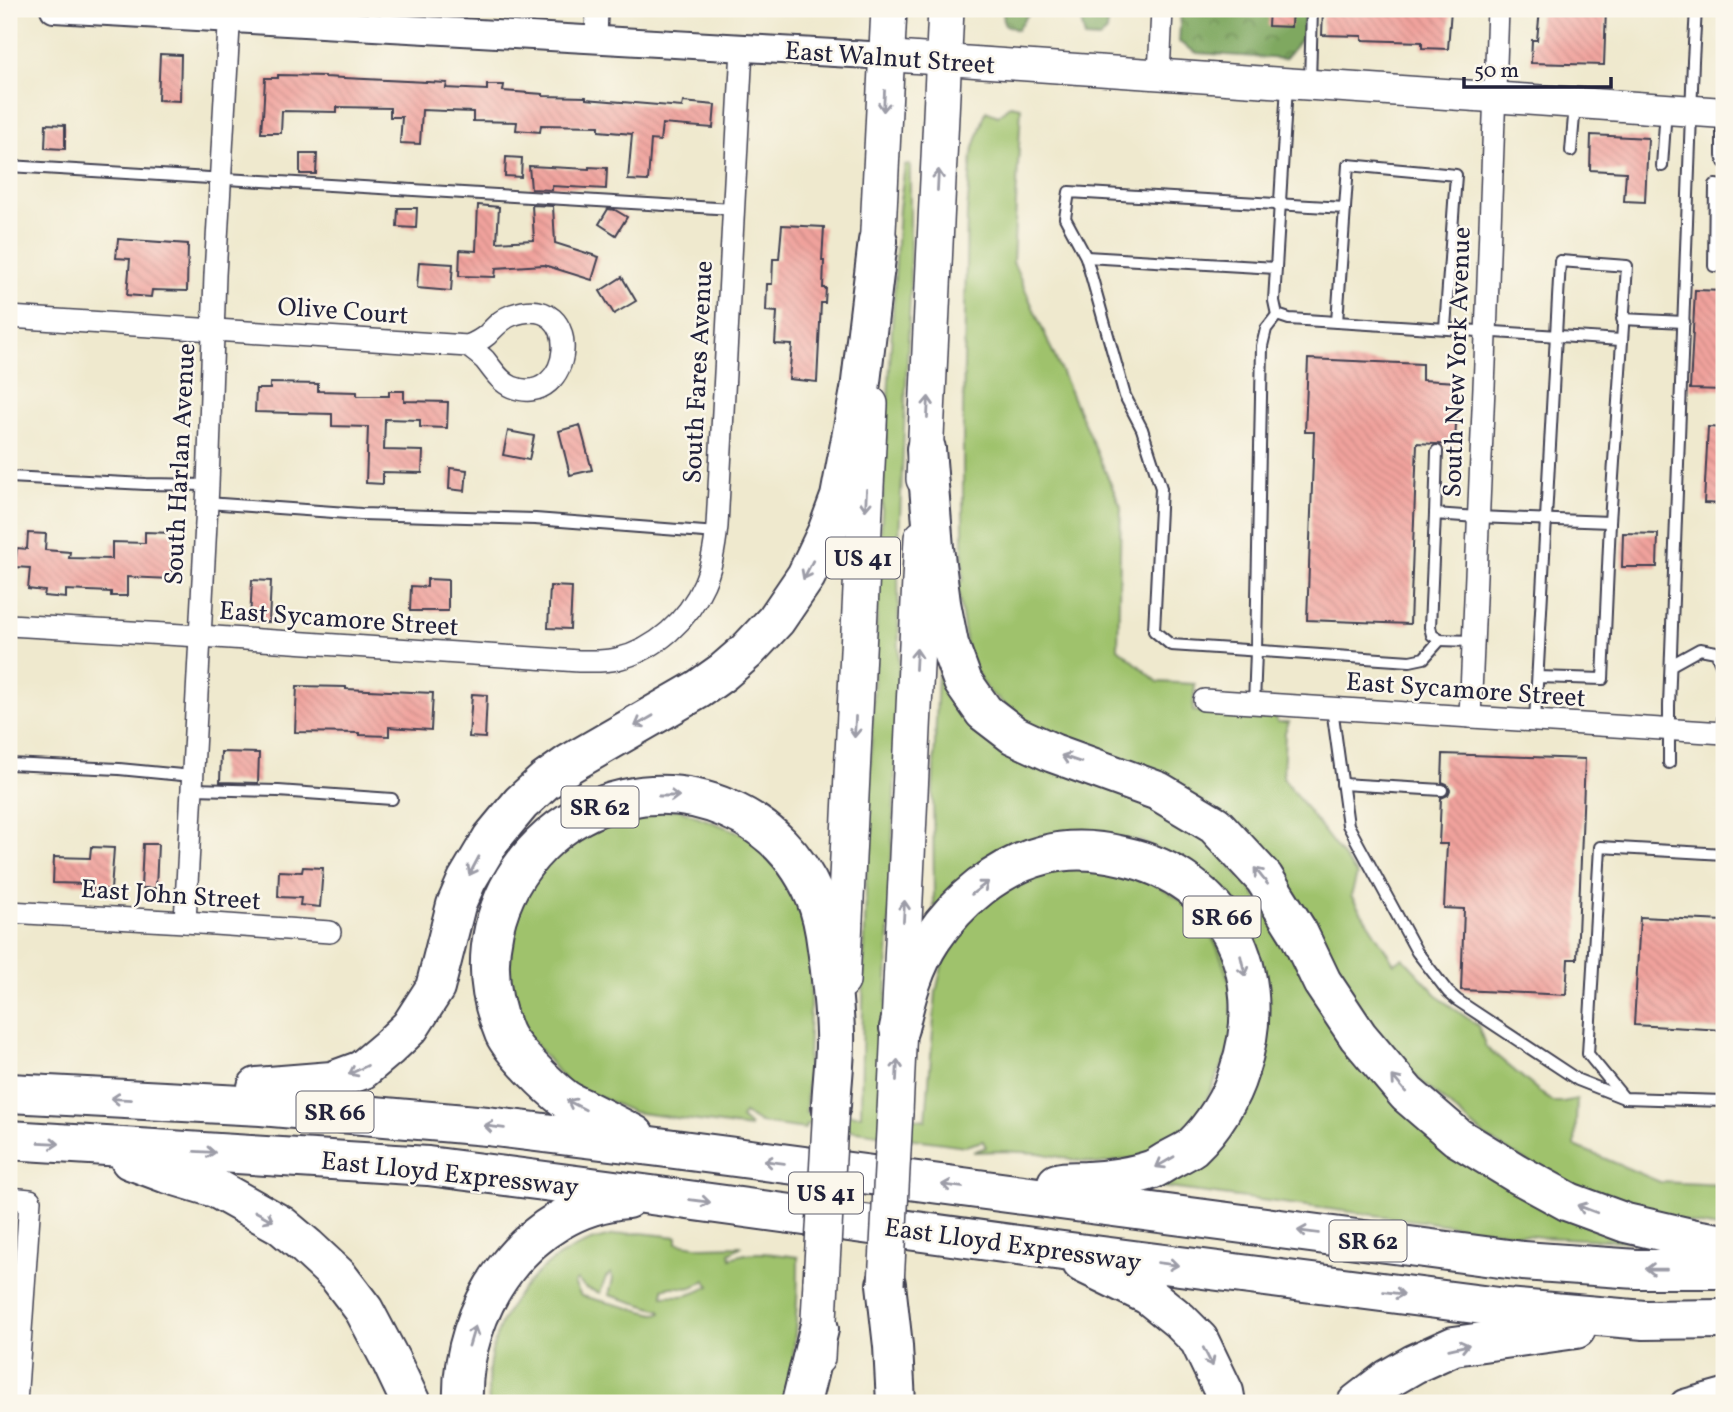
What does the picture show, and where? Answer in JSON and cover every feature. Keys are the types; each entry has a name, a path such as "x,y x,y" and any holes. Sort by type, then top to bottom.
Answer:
{"highway":[{"name":"US 41","path":"815,1403 831,1106 842,980 889,9"},
{"name":"US 41","path":"880,1403 946,9"},
{"path":"173,1101 260,1086 332,1081 362,1070 410,1027 435,988 456,905 467,880 492,838 521,803 569,764 699,689 723,672 776,620 806,576 827,532 839,497 860,390 878,241"},
{"path":"926,449 934,548 949,645 963,682 984,712 1014,735 1053,753 1158,791 1215,825 1264,878 1298,932 1322,982 1358,1036 1407,1094 1457,1137 1569,1202 1626,1223 1724,1244"},
{"name":"SR 62","path":"659,1147 566,1100 544,1082 505,1036 492,992 489,967 499,914 513,880 535,850 574,820 592,810 624,800 668,795 712,802 751,821 783,846 796,862 816,899 829,962 835,1033 831,1106"},
{"name":"SR 66","path":"899,1028 908,990 932,939 968,897 1018,864 1044,854 1074,850 1106,852 1139,859 1189,884 1225,920 1238,945 1245,971 1250,999 1249,1025 1245,1054 1234,1089 1217,1117 1191,1147 1151,1170 1112,1178 1068,1180 1014,1194"},
{"name":"East Lloyd Expressway","path":"9,1093 327,1111 435,1121 659,1147 1523,1261 1637,1269 1724,1269"},
{"name":"East Lloyd Expressway","path":"9,1140 428,1167 1506,1308 1644,1320 1724,1319"},
{"path":"88,1145 215,1188 281,1226 338,1276 364,1310 411,1403"},
{"path":"463,1403 462,1384 466,1355 474,1327 500,1275 518,1254 538,1234 588,1206 660,1196"},
{"path":"1055,1250 1147,1295 1180,1320 1199,1340 1224,1392 1226,1403"},
{"path":"886,1284 896,1403"},
{"path":"1357,1403 1405,1369 1454,1346 1644,1320"},
{"path":"801,1403 819,1329"}],"main road":[{"name":"East Walnut Street","path":"887,56 1723,113"}],"street":[{"name":"East Walnut Street","path":"54,9 230,14 596,40 887,56"},
{"path":"596,40 597,9"},
{"path":"1159,75 1162,9"},
{"name":"South New York Avenue","path":"1469,717 1498,9"},
{"name":"South Harlan Avenue","path":"186,922 230,14"},
{"name":"South Fares Avenue","path":"623,657 666,635 695,602 711,566 717,533 741,48"},
{"path":"535,312 553,320 559,328 564,349 553,379 530,389 511,387 468,346 487,335 504,318 535,312"},
{"name":"Olive Court","path":"9,317 468,346"},
{"name":"East Sycamore Street","path":"9,625 579,662 623,657"},
{"name":"East Sycamore Street","path":"1204,701 1723,733"},
{"name":"East John Street","path":"9,912 330,932"},
{"path":"16,1403 14,1349 19,1199"},
{"path":"1684,1403 1724,1392"}],"lane":[{"path":"1278,315 1273,302 1279,203 1312,9"},
{"path":"1662,166 1679,110 1696,9"},
{"path":"1571,151 1575,103"},
{"path":"1669,763 1684,322 1679,110"},
{"path":"1723,113 1724,158"},
{"path":"9,166 733,209"},
{"path":"1337,322 1348,166 1457,175 1445,328"},
{"path":"1724,186 1715,185 1714,266 1724,267"},
{"path":"1345,208 1069,192 1065,218 1086,257 1125,396 1142,429 1161,488 1154,631 1160,638 1171,645 1410,662 1424,658 1440,640"},
{"path":"1086,257 1276,268"},
{"path":"1535,721 1560,261 1627,266 1602,679 1538,677"},
{"path":"1278,315 1337,322 1621,340"},
{"path":"1254,704 1262,346 1266,329 1278,315"},
{"path":"1622,319 1684,322"},
{"path":"1437,450 1430,627 1432,635 1440,640 1472,641"},
{"path":"9,477 146,484 360,514 535,519 717,533"},
{"path":"1435,514 1610,522"},
{"path":"1671,665 1700,649 1716,652 1724,672"},
{"path":"1723,733 1724,702"},
{"path":"1332,708 1348,825 1417,952 1448,992 1578,1080 1624,1098 1724,1101"},
{"path":"9,764 119,769 192,782 392,799"},
{"path":"1342,784 1441,790"},
{"path":"1624,1098 1588,1054 1600,847 1724,854"}],"green space":[{"path":"1003,9 1023,9 1023,12 1029,13 1017,30 1004,24"},
{"path":"1081,9 1109,9 1107,31 1099,39 1085,38"},
{"path":"1181,9 1305,9 1302,38 1285,59 1197,53 1179,42"},
{"path":"1010,105 1021,107 1013,262 1121,507 1118,648 1158,682 1195,684 1193,711 1276,716 1277,722 1289,722 1285,732 1283,778 1357,875 1351,896 1394,963 1403,958 1441,999 1478,1026 1486,1047 1552,1102 1577,1099 1575,1146 1660,1182 1724,1185 1724,1229 1660,1218 1560,1181 1488,1139 1422,1082 1374,1032 1282,879 1043,734 989,692 969,661 957,584 963,580 967,212 972,154 986,111 998,116"},
{"path":"905,165 910,165 910,297 898,560 899,669 882,1113 926,1120 936,992 945,953 975,909 1011,882 1080,863 1139,875 1198,910 1229,971 1234,1041 1200,1113 1172,1140 1138,1158 1097,1164 1039,1153 973,1152 986,1147 983,1141 965,1146 806,1124 805,1129 760,1123 744,1113 741,1118 750,1128 633,1112 566,1082 525,1032 508,978 511,931 534,875 592,824 678,809 749,836 793,885 812,953 806,1113 861,1115 875,661 899,208"},
{"path":"938,673 966,715 1132,792 1206,839 1252,890 1357,1060 1627,1241 1541,1237 1146,1185 1259,1068 1189,865 1140,841 1073,833 934,907 933,789"},
{"path":"641,1233 677,1237 677,1243 702,1247 742,1246 730,1253 731,1258 756,1253 798,1257 791,1403 489,1403 489,1370 496,1338 508,1309 527,1284 550,1263 577,1247 608,1237","holes":["611,1273 613,1279 609,1295 660,1310 661,1313 655,1314 581,1296 574,1283 577,1280 586,1288 600,1293 606,1277","705,1280 710,1286 696,1292 685,1296 663,1296 663,1289 674,1286 692,1287"]}],"building":[{"path":"1269,9 1292,9 1291,27 1268,26"},
{"path":"1323,9 1451,9 1448,49 1422,48 1422,42 1362,40 1362,36 1322,35"},
{"path":"1540,9 1606,9 1604,65 1531,63 1532,40 1537,40"},
{"path":"160,54 181,55 180,101 158,100"},
{"path":"278,75 447,83 446,88 487,90 487,85 504,85 503,91 543,96 586,97 682,107 683,102 715,105 713,128 662,124 660,141 651,140 648,181 628,180 632,134 599,131 599,126 541,125 540,132 516,130 517,122 473,121 473,112 422,110 420,144 400,143 402,117 390,117 390,108 337,107 337,112 282,111 281,133 261,133 265,78 278,78"},
{"path":"46,124 65,125 65,149 45,148"},
{"path":"1591,135 1648,138 1645,202 1624,201 1626,172 1590,170"},
{"path":"300,154 317,154 316,174 300,174"},
{"path":"506,157 522,158 521,177 505,176"},
{"path":"529,166 607,168 606,189 552,186 552,190 531,189"},
{"path":"478,205 499,207 497,242 534,240 532,205 553,206 555,243 599,257 592,280 544,265 496,268 495,277 459,276 460,250 476,251"},
{"path":"398,208 417,208 416,228 397,227"},
{"path":"608,209 627,217 616,235 599,224"},
{"path":"782,225 824,227 822,261 823,288 826,288 825,303 821,303 817,382 789,379 792,345 775,344 777,312 766,311 767,284 772,284 773,259 779,259"},
{"path":"118,239 188,244 187,291 152,290 151,297 127,295 130,259 116,258"},
{"path":"419,262 453,264 451,291 417,288"},
{"path":"622,277 636,301 614,314 600,291"},
{"path":"1695,290 1724,291 1724,390 1690,389"},
{"path":"1308,359 1422,364 1422,380 1458,382 1455,445 1417,443 1410,624 1307,620 1314,432 1305,432"},
{"path":"270,383 318,384 318,391 357,392 357,396 389,396 389,391 404,391 404,401 448,402 447,428 420,427 420,420 385,419 384,450 423,451 422,473 383,472 383,484 366,483 368,427 332,426 332,414 255,412 256,389 270,389"},
{"path":"580,425 592,470 570,475 559,431"},
{"path":"1708,427 1724,428 1724,504 1704,503"},
{"path":"508,431 534,436 529,460 503,455"},
{"path":"450,468 467,470 465,491 449,489"},
{"path":"145,532 172,533 171,579 127,577 127,596 111,596 111,592 66,590 66,598 44,596 45,591 28,589 30,568 15,567 17,548 27,549 28,533 46,534 45,550 70,552 69,558 112,559 112,542 145,543"},
{"path":"1623,533 1658,534 1657,567 1622,567"},
{"path":"427,579 448,580 448,611 410,611 411,586 427,587"},
{"path":"252,580 271,581 269,622 250,622"},
{"path":"550,586 572,587 570,629 548,628"},
{"path":"297,686 433,693 431,730 389,727 389,736 295,732"},
{"path":"472,694 487,695 485,738 469,737"},
{"path":"221,752 259,753 258,783 220,782"},
{"path":"1443,754 1585,759 1577,959 1568,959 1566,995 1461,990 1464,909 1444,908 1447,844 1439,844 1441,798 1448,795 1450,790 1447,784 1442,782"},
{"path":"143,844 158,844 156,888 141,888"},
{"path":"91,847 114,848 111,890 88,888 89,884 53,883 54,857 90,858"},
{"path":"303,867 323,868 320,907 300,905 301,898 278,897 279,871 302,872"},
{"path":"1640,917 1724,921 1724,1030 1634,1025"}]}
